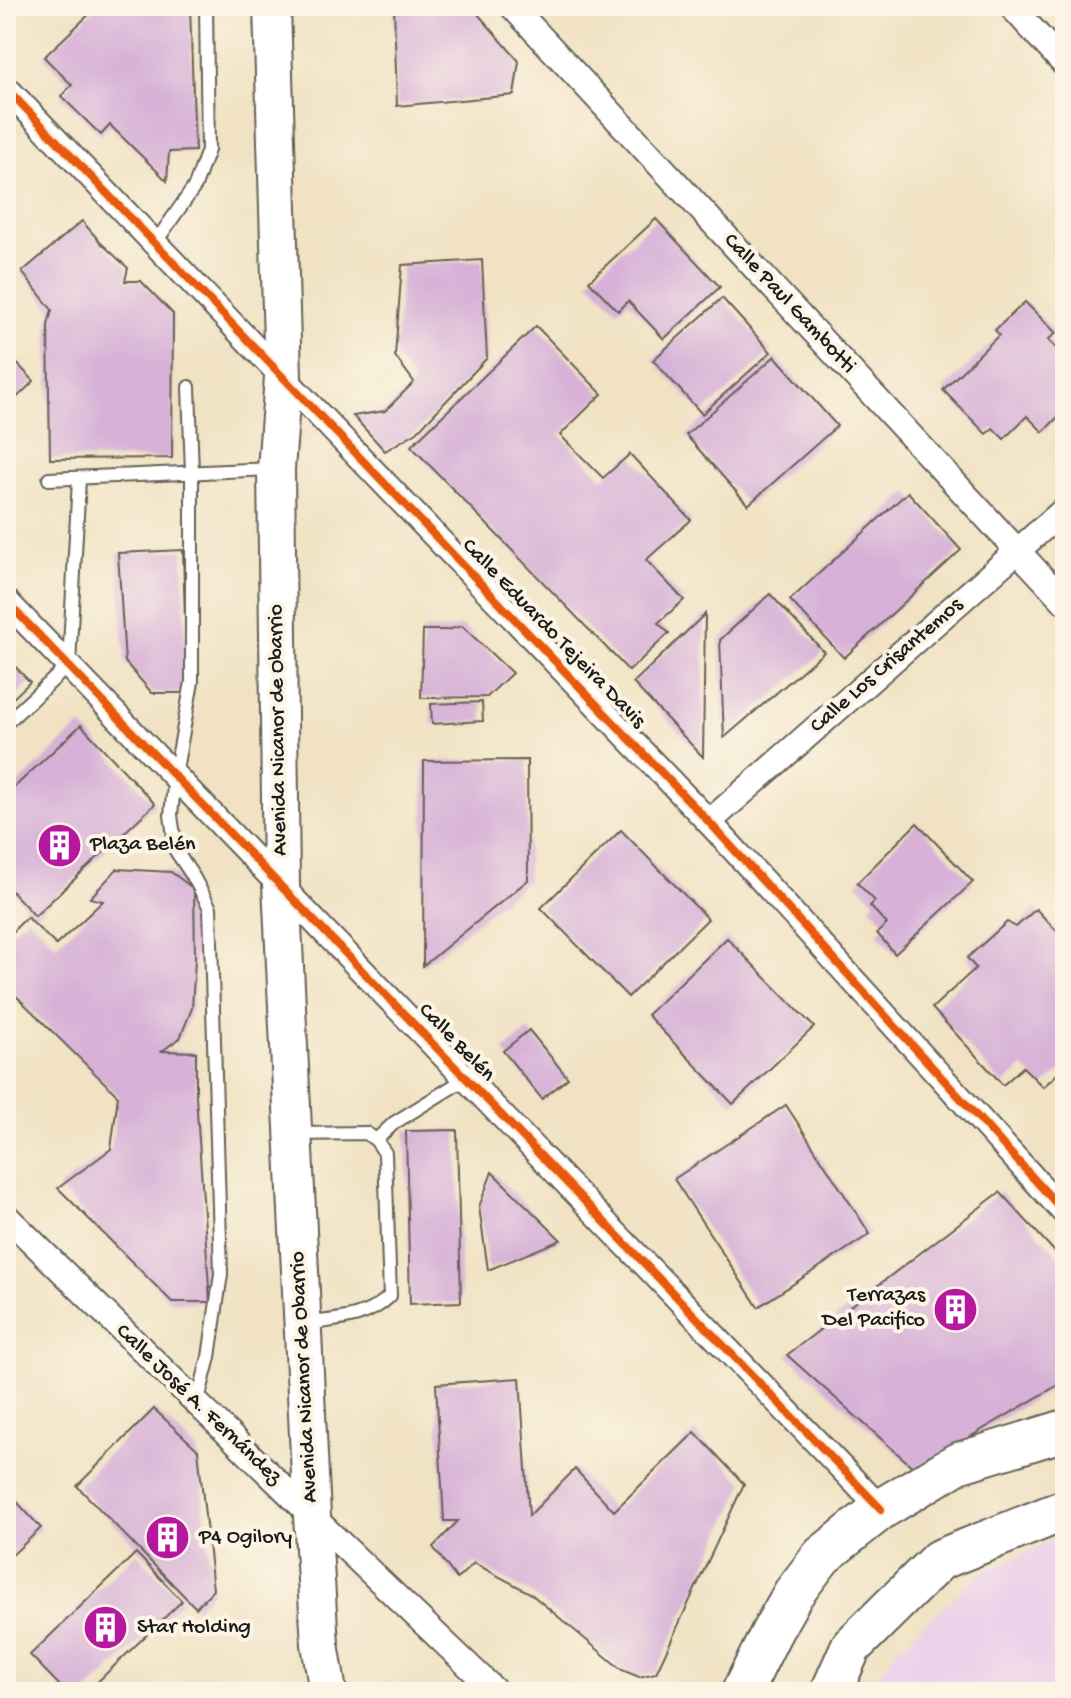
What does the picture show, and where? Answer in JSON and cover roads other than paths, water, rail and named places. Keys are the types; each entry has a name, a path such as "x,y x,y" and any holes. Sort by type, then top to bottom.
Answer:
{"main road":[{"name":"Avenida Nicanor de Obarrio","path":"272,6 283,377 276,469 281,884 312,1516 320,1644 328,1692"},
{"path":"742,1692 793,1594 822,1556 881,1509 958,1463 1065,1430"},
{"path":"831,1692 851,1647 939,1560 1065,1510"}],"street":[{"name":"Calle Paul Gambotti","path":"512,6 1065,602"},
{"path":"1011,6 1065,65"},
{"name":"Calle Eduardo Tejeira Davis","path":"6,88 709,822 1065,1213"},
{"name":"Calle Los Crisantemos","path":"709,822 1065,509"},
{"name":"Calle Belén","path":"6,601 881,1509"},
{"name":"Calle José A. Fernández","path":"6,1216 496,1692"}],"lane":[{"path":"155,243 195,186 208,150 206,6"},
{"path":"189,387 192,682 171,815 176,851 210,908 221,1274 209,1357 197,1404"},
{"path":"49,479 276,469"},
{"path":"6,723 69,665 79,479"},
{"path":"376,1140 394,1123 465,1079"},
{"path":"293,1134 366,1133 376,1140 385,1153 390,1296 377,1309 362,1315 302,1325"}],"place":[{"name":"Plaza Belén","path":"59,845"},
{"name":"Terrazas Del Pacifico","path":"956,1309"},
{"name":"P4 Ogilory","path":"168,1538"},
{"name":"Star Holding","path":"106,1628"}]}
